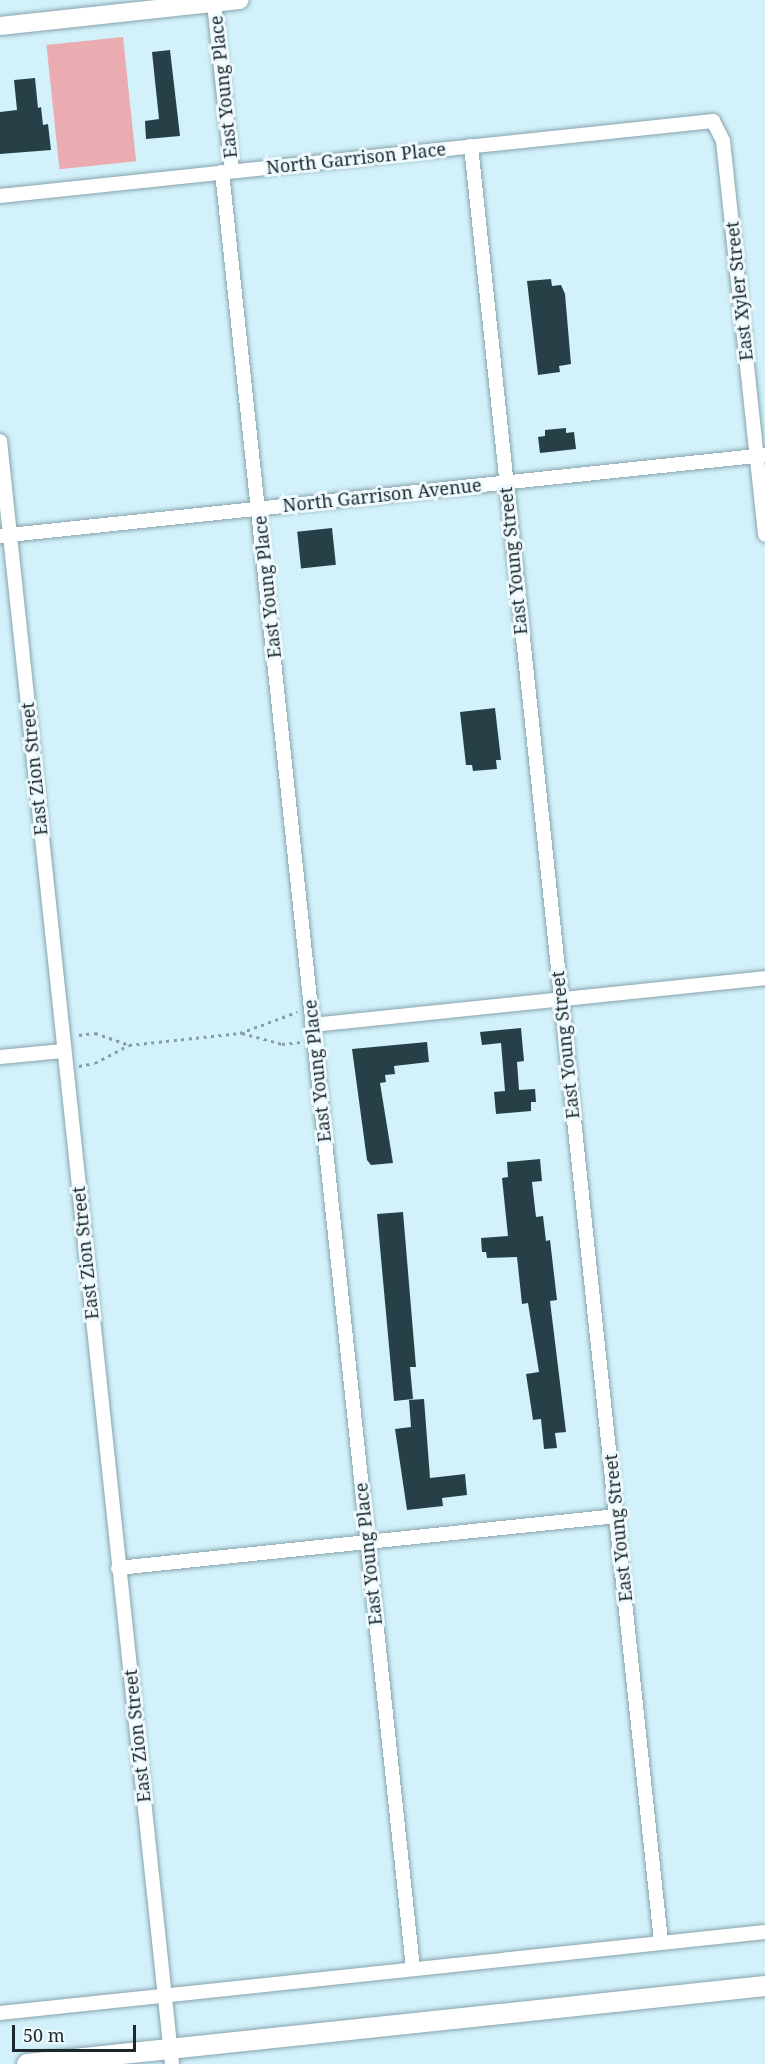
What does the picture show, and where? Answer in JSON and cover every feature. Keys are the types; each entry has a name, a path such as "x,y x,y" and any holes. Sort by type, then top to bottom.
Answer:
{"main road":[{"path":"27,2064 171,2056 765,1986"}],"street":[{"path":"0,26 240,0"},
{"name":"East Young Place","path":"214,3 227,171 259,507 413,1970"},
{"name":"North Garrison Place","path":"0,196 713,121"},
{"name":"East Xyler Street","path":"713,121 723,141 761,456 765,535"},
{"name":"East Young Street","path":"471,146 661,1943"},
{"name":"East Zion Street","path":"0,441 5,535 171,2056"},
{"name":"North Garrison Avenue","path":"5,535 761,456"},
{"path":"312,1025 765,978"},
{"path":"0,1057 63,1050"},
{"path":"118,1568 617,1515"},
{"path":"0,2013 765,1932"}],"path":[{"path":"95,1063 129,1045 240,1033 285,1013"},
{"path":"240,1033 282,1044"},
{"path":"95,1034 129,1045"}],"shaded area":[{"path":"123,37 136,161 59,169 46,45"}],"building":[{"path":"170,50 180,136 146,139 145,121 159,119 152,52"},
{"path":"35,78 38,108 41,107 43,125 48,124 51,150 0,154 0,112 17,110 14,80"},
{"path":"551,279 552,286 561,285 565,294 571,364 559,366 560,372 538,375 527,281"},
{"path":"566,428 566,433 574,432 576,449 540,453 538,437 545,436 545,430"},
{"path":"332,528 336,565 301,568 297,532"},
{"path":"495,708 501,760 496,760 497,769 473,771 472,765 466,765 460,712"},
{"path":"521,1028 524,1061 517,1062 519,1090 535,1089 536,1102 531,1102 531,1111 496,1114 494,1092 505,1091 501,1043 482,1045 480,1032"},
{"path":"427,1042 429,1062 394,1066 395,1074 385,1075 386,1082 380,1083 393,1163 371,1165 367,1160 352,1049"},
{"path":"540,1159 542,1181 532,1182 536,1217 543,1216 546,1241 550,1240 557,1300 550,1301 566,1432 555,1433 557,1448 544,1449 541,1419 533,1420 526,1374 539,1372 528,1303 522,1304 517,1257 487,1258 486,1252 482,1252 481,1238 508,1236 502,1178 508,1177 507,1162"},
{"path":"403,1212 416,1367 410,1367 413,1399 394,1401 377,1214"},
{"path":"424,1399 430,1478 465,1474 467,1495 442,1498 443,1506 407,1510 395,1429 411,1427 409,1400"}]}
